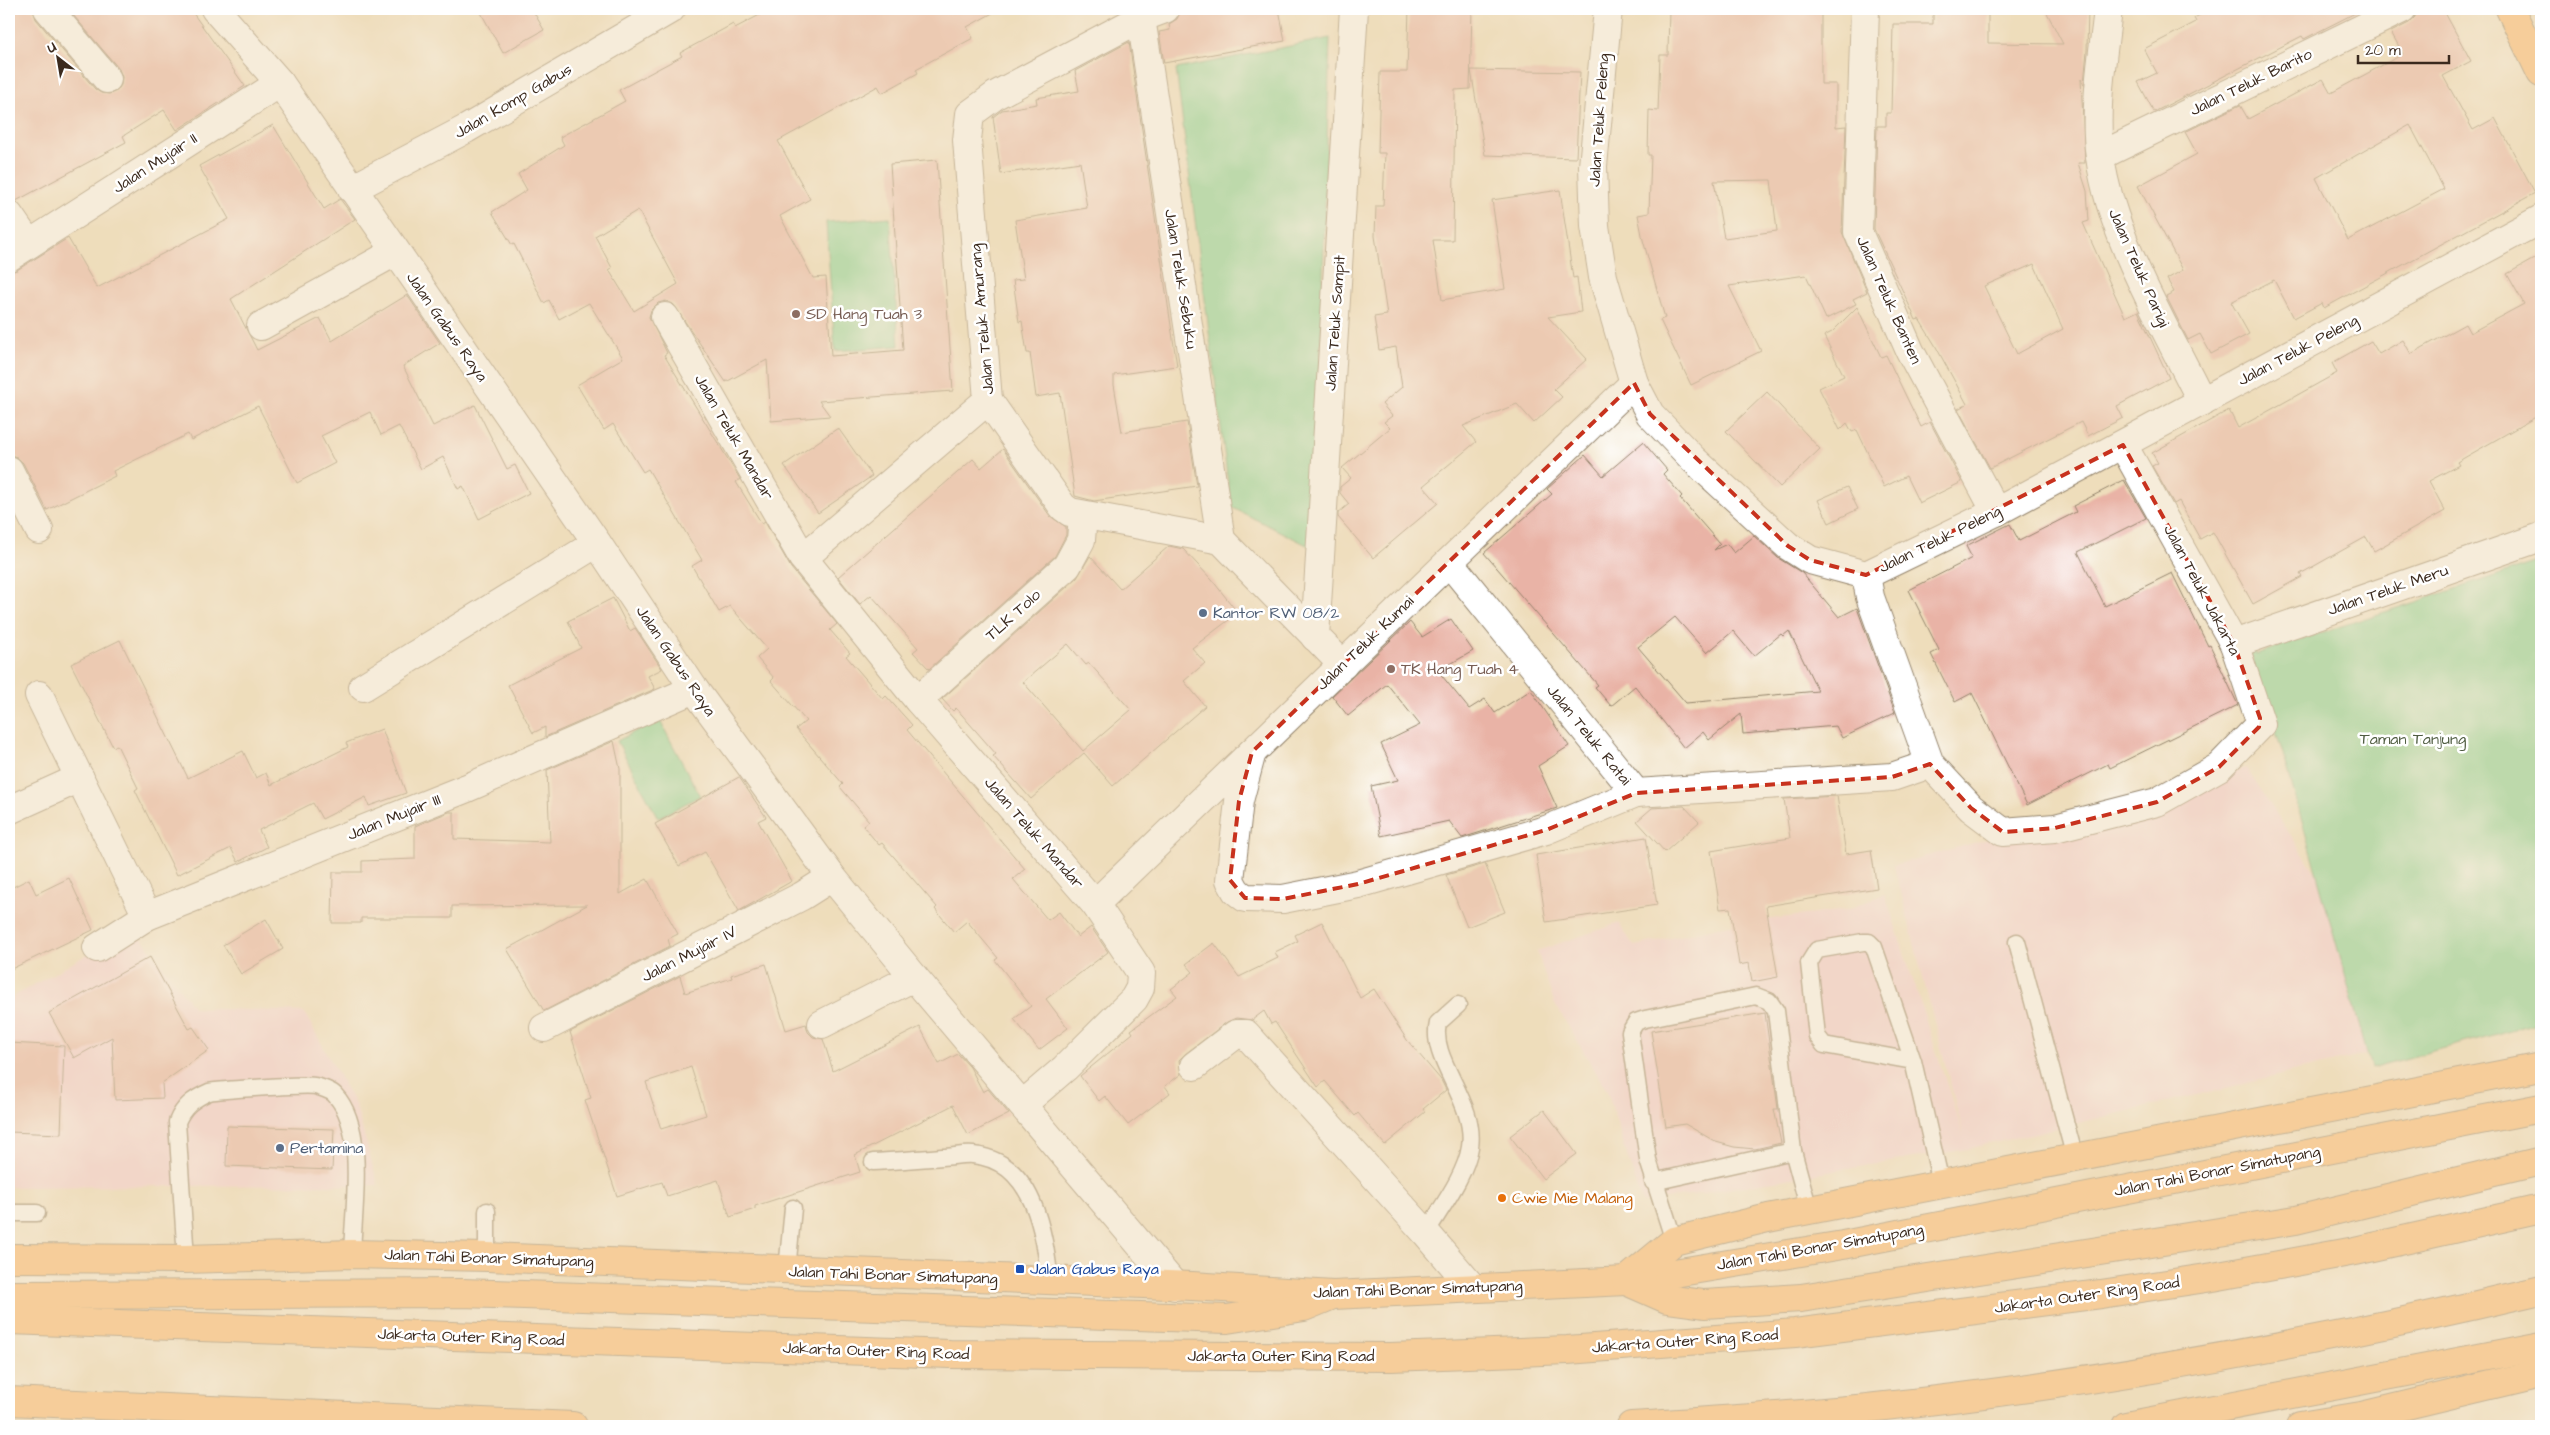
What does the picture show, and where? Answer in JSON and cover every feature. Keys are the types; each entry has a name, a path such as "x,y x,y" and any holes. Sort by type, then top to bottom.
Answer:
{"main road":[{"path":"2510,9 2541,73"},
{"path":"2528,9 2541,35"},
{"path":"2541,1067 1941,1183 1809,1210 1674,1241 1626,1281 1667,1299 1704,1304 1801,1298 2296,1220 2541,1161"},
{"name":"Jalan Tahi Bonar Simatupang","path":"9,1258 186,1259 352,1254 487,1257 1333,1294 1626,1281 1843,1245 2541,1108"},
{"name":"Jakarta Outer Ring Road","path":"9,1320 950,1354 1391,1357 1567,1350 1795,1333 2102,1294 2213,1277 2355,1251 2541,1208"},
{"path":"1631,1426 1866,1408 2052,1384 2249,1353 2398,1323 2541,1290"},
{"path":"9,1295 462,1293 1227,1319 1304,1307 1333,1294"},
{"path":"2126,1426 2541,1346"},
{"path":"2300,1426 2361,1416 2541,1373"},
{"path":"9,1402 573,1426"}],"street":[{"path":"48,9 107,79"},
{"name":"Jalan Gabus Raya","path":"215,9 368,180 395,252 597,543 694,689 832,877 914,977 1029,1099 1175,1286"},
{"name":"Jalan Komp Gabus","path":"368,180 466,128 671,9"},
{"name":"Jalan Teluk Sampit","path":"1315,637 1354,9"},
{"name":"Jalan Teluk Peleng","path":"1608,9 1593,166 1595,226 1603,277 1634,383 1650,414 1693,459 1788,546 1810,560 1866,575 1996,512 2541,219"},
{"name":"Jalan Teluk Banten","path":"1865,9 1858,232 1910,351 1996,512"},
{"name":"Jalan Teluk Parigi","path":"2108,9 2098,113 2100,156 2110,204 2128,251 2202,402"},
{"name":"Jalan Teluk Barito","path":"2100,156 2402,9"},
{"name":"Jalan Teluk Amurang","path":"1153,13 996,95 970,114 967,140 988,400 1063,507 1070,512 1221,540"},
{"name":"Jalan Teluk Sebuku","path":"1153,13 1221,540"},
{"name":"Jalan Mujair II","path":"9,215 19,250 280,83"},
{"path":"261,326 395,252"},
{"name":"Jalan Teluk Mandar","path":"665,317 804,558 918,700 1095,904 1133,957 1141,973 1140,988 1134,1000 1065,1068 1029,1099"},
{"name":"Jalan Teluk Kumai","path":"1095,904 1634,383"},
{"path":"804,558 988,400"},
{"name":"Jalan Teluk Jakarta","path":"1866,575 1870,597 1930,764 1971,808 2003,832 2054,828 2158,802 2219,767 2260,724 2234,644 2123,445"},
{"path":"9,470 39,530"},
{"name":"TLK Tolo","path":"918,700 1067,566 1081,540 1083,515"},
{"name":"Jalan Teluk Meru","path":"2234,644 2541,536"},
{"path":"1221,540 1342,665"},
{"path":"362,687 597,543"},
{"name":"Jalan Teluk Ratai","path":"1449,562 1636,793 1892,777 1930,764"},
{"name":"Jalan Mujair III","path":"97,948 147,916 467,788 694,689"},
{"path":"39,695 147,916"},
{"path":"1252,752 1239,801 1230,880 1236,891 1245,898 1282,899 1358,884 1546,830 1636,793"},
{"path":"9,810 80,778"},
{"name":"Jalan Mujair IV","path":"544,1028 802,896 832,877"},
{"path":"822,1024 914,977"},
{"path":"1194,1066 1236,1034 1246,1034 1426,1233 1472,1288"}],"lane":[{"path":"1913,1061 1824,1045 1817,1036 1808,963 1817,950 1863,942 1869,942 1874,947 1913,1061 1941,1183"},
{"path":"2017,942 2075,1158"},
{"path":"1674,1241 1653,1182 1648,1160 1630,1032 1636,1022 1644,1018 1756,996 1769,1001 1776,1011 1793,1151 1809,1210"},
{"path":"1426,1233 1467,1162 1470,1148 1471,1135 1465,1105 1442,1057 1436,1033 1438,1023 1458,1005"},
{"path":"186,1259 177,1122 182,1110 194,1099 211,1091 315,1086 334,1094 349,1118 356,1160 352,1254"},
{"path":"1653,1182 1793,1151"},
{"path":"873,1162 973,1155 1002,1164 1014,1172 1033,1202 1046,1249 1050,1281"},
{"path":"787,1270 793,1208"},
{"path":"487,1211 487,1257"},
{"path":"9,1213 37,1214"}],"highlighted area":[{"path":"1634,383 1650,414 1788,546 1810,560 1866,575 2123,445 2234,644 2260,718 2259,727 2219,767 2157,802 2055,828 2003,832 1971,808 1930,764 1892,777 1636,793 1546,830 1358,884 1283,899 1245,898 1230,880 1239,801 1252,752"}],"shaded area":[{"path":"2246,768 2344,915 2382,1051 1968,1149 1642,1203 1607,1091 1554,1002 1537,951 1619,923 1634,946 1739,923 1846,910 1885,894 1964,1137 1894,865"},
{"path":"134,928 194,1008 304,1012 356,1106 378,1185 9,1187 9,999"}],"green space":[{"path":"1330,38 1315,549 1231,507 1176,69"},
{"path":"890,217 899,346 835,351 826,222"},
{"name":"Taman Tanjung","path":"2541,561 2541,1022 2371,1068 2285,760 2250,652 2254,651 2256,654"},
{"path":"659,719 700,796 658,818 617,741"}],"building":[{"path":"9,9 33,9 36,19 95,89 101,93 109,94 117,91 121,85 122,77 119,69 68,9 190,9 245,86 177,130 164,110 123,136 126,142 16,201 9,200"},
{"path":"479,9 532,9 544,30 503,53"},
{"path":"771,9 1000,9 967,27 973,38 916,69 918,73 882,93 878,86 778,141 810,199 780,216 813,278 826,277 831,356 903,350 890,164 937,160 953,391 819,401 830,416 771,421 767,360 726,382 673,304 666,301 658,303 651,310 649,317 667,353 664,355 740,479 736,482 762,524 765,522 791,568 837,624 830,630 850,653 846,656 883,699 886,696 912,725 907,730 1025,869 1013,879 1048,920 1059,912 1078,937 1091,927 1108,952 1046,999 1068,1028 1039,1050 1014,1019 1031,1006 995,960 998,958 967,921 954,932 935,909 937,907 882,843 879,845 863,826 869,821 840,787 843,784 796,729 806,721 771,681 774,678 757,658 767,649 730,606 719,612 692,566 702,560 648,469 643,472 613,424 604,430 577,385 623,358 589,303 559,319 549,300 544,303 514,244 512,245 492,212 527,190 518,174 564,145 560,137 625,101 619,90 682,56 680,53 733,24 735,28","holes":["638,210 678,284 634,311 609,270 612,268 595,236"]},
{"path":"1202,9 1279,9 1285,41 1164,63 1159,32 1170,30 1169,24 1177,19 1180,13"},
{"path":"1409,9 1472,9 1470,89 1455,90 1453,240 1433,240 1442,300 1505,289 1492,200 1560,190 1573,278 1577,277 1581,312 1548,317 1587,359 1554,389 1562,397 1534,423 1517,404 1463,426 1476,442 1423,486 1438,503 1373,558 1338,517 1338,513 1349,504 1340,493 1340,487 1351,478 1342,468 1390,428 1384,422 1392,416 1382,404 1402,387 1396,347 1379,350 1374,317 1387,315 1375,236 1376,206 1383,206 1385,153 1378,153 1380,72 1407,72"},
{"path":"1669,9 1821,9 1821,84 1836,84 1836,127 1846,126 1842,232 1867,292 1853,299 1856,304 1826,319 1806,275 1729,286 1761,351 1691,385 1660,320 1665,318 1643,240 1638,215 1649,213 1651,155 1648,155 1649,110 1658,111 1660,55 1668,55","holes":["1771,180 1777,231 1724,238 1714,181"]},
{"path":"1965,9 1988,9 1988,43 2063,44 2045,9 2088,9 2084,85 2081,79 2085,163 2078,163 2087,191 2089,221 2083,223 2125,317 2138,311 2169,378 2117,406 2123,418 2088,436 2081,422 1990,468 1958,409 1967,404 1935,345 1919,319 1916,320 1874,229 1877,126 1886,126 1886,113 1891,113 1893,24 1933,24 1933,12 1964,12","holes":["2034,264 2063,329 2017,354 1984,286"]},
{"path":"2212,9 2363,9 2304,39 2302,36 2154,112 2138,82 2157,73 2144,49 2196,22 2194,18"},
{"path":"2417,9 2443,9 2471,61 2443,76 2473,130 2495,118 2535,193 2324,308 2322,303 2294,318 2274,280 2231,302 2249,334 2211,354 2200,334 2188,340 2166,296 2174,292 2167,279 2183,270 2138,186 2197,154 2185,132 2240,105 2248,119 2323,79 2331,93 2403,54 2391,32 2409,23 2415,17","holes":["2410,125 2444,189 2348,240 2316,178"]},
{"path":"1129,42 1177,366 1114,375 1114,385 1122,432 1187,422 1197,486 1094,501 1075,496 1060,393 1036,397 1030,353 1027,353 1022,321 1019,322 1013,280 1024,279 1015,220 1087,208 1080,162 1001,174 993,117 1002,110 1037,104 1036,98 1079,91 1075,71"},
{"path":"1471,70 1580,72 1576,158 1485,155"},
{"path":"273,125 324,209 340,199 355,219 231,299 257,350 320,318 332,341 407,295 440,343 403,366 433,426 475,405 507,469 515,465 529,493 479,519 463,486 458,489 443,457 421,469 399,426 381,435 370,412 321,436 335,463 297,483 258,406 191,440 188,434 113,471 115,476 47,510 23,463 17,457 9,455 9,272 17,270 68,238 97,288 229,219 199,166"},
{"path":"2541,255 2541,414 2457,462 2459,465 2429,481 2445,511 2374,551 2366,537 2300,574 2302,577 2253,604 2213,532 2200,539 2179,501 2174,504 2152,466 2158,463 2152,453 2229,410 2238,428 2337,373 2332,363 2371,341 2379,354 2403,340 2411,354 2465,324 2470,333 2524,304 2507,274"},
{"path":"1857,307 1881,357 1886,355 1921,427 1930,422 1962,482 1919,503 1906,476 1884,487 1857,430 1852,432 1847,423 1840,430 1819,388 1844,376 1824,336 1832,332"},
{"path":"1767,392 1820,449 1780,487 1726,431"},
{"path":"838,428 872,476 818,513 784,465"},
{"path":"1643,442 1667,470 1663,474 1682,496 1680,498 1720,544 1714,550 1727,544 1734,553 1754,536 1778,558 1802,573 1839,617 1857,608 1895,713 1842,738 1836,726 1743,734 1741,714 1709,740 1703,732 1684,748 1635,686 1611,706 1595,687 1598,685 1484,553 1552,494 1547,489 1585,455 1603,476","holes":["1675,617 1707,653 1733,631 1754,656 1781,634 1783,636 1789,631 1818,691 1686,703 1638,647"]},
{"path":"1003,449 1050,516 1066,527 1066,535 1055,556 929,669 913,652 918,648 871,595 860,604 838,577 973,459 981,468"},
{"path":"2124,480 2146,518 2078,552 2105,606 2172,573 2208,646 2210,645 2238,705 2110,768 2108,764 2027,805 1972,693 1955,702 1931,654 1939,650 1909,590 1972,558 1966,546 2010,524 2019,541 2076,512 2073,506"},
{"path":"1847,487 1858,509 1829,523 1818,500"},
{"path":"1169,546 1183,549 1212,580 1238,613 1192,648 1205,663 1184,681 1205,706 1113,786 1084,753 1031,799 993,756 996,754 956,708 953,711 942,699 1077,578 1090,556 1120,589","holes":["1068,644 1086,665 1089,663 1131,710 1083,751 1023,682"]},
{"path":"613,598 630,631 635,628 662,669 648,676 655,689 545,737 545,727 533,733 508,685 581,648 568,621"},
{"path":"1451,619 1473,651 1438,671 1469,709 1485,699 1495,713 1531,690 1569,746 1538,766 1557,808 1462,838 1449,821 1381,836 1371,786 1398,780 1381,744 1420,725 1387,684 1348,716 1332,696 1410,622 1422,637"},
{"path":"120,640 188,778 243,751 256,778 266,773 271,785 348,747 346,743 382,729 406,793 369,806 366,797 322,819 313,803 259,830 267,847 238,862 231,848 177,875 135,790 138,788 117,745 113,747 71,664"},
{"path":"614,741 620,769 620,894 647,879 678,934 668,939 670,946 544,1011 507,949 587,905 452,906 452,918 361,918 361,923 332,923 333,872 362,872 362,861 415,859 415,826 449,812 454,812 454,839 550,842 547,770"},
{"path":"739,777 766,817 758,821 792,881 739,911 705,852 679,866 655,824"},
{"path":"1837,796 1846,854 1871,850 1877,888 1766,906 1778,977 1752,982 1749,963 1739,965 1730,908 1720,909 1711,851 1790,838 1784,799"},
{"path":"1684,806 1699,822 1665,852 1637,821 1652,808"},
{"path":"1646,837 1657,905 1546,922 1536,855"},
{"path":"1485,864 1505,912 1467,927 1446,875"},
{"path":"69,878 93,930 9,970 9,889 29,879 36,894"},
{"path":"266,919 283,949 241,974 223,945"},
{"path":"1322,922 1360,998 1374,989 1407,1040 1441,1080 1446,1090 1423,1109 1425,1112 1385,1145 1358,1113 1355,1116 1325,1081 1318,1087 1275,1022 1271,1024 1264,1011 1252,1020 1236,1018 1227,1022 1185,1054 1179,1060 1181,1074 1165,1086 1170,1093 1128,1125 1105,1096 1099,1101 1080,1076 1133,1033 1131,1030 1177,996 1171,989 1193,972 1186,964 1214,943 1239,977 1278,958 1275,952 1298,941 1295,935"},
{"path":"150,957 189,1029 193,1027 209,1050 162,1083 163,1098 115,1100 112,1037 74,1058 49,1013"},
{"path":"766,964 786,1030 806,1024 808,1032 813,1037 823,1039 833,1071 920,1027 939,1064 958,1054 970,1067 983,1092 988,1089 1009,1114 968,1135 953,1105 855,1155 860,1172 755,1206 755,1209 730,1217 718,1180 667,1196 662,1182 617,1196 585,1100 591,1098 570,1032 680,976 685,993 732,978 731,975","holes":["691,1067 706,1115 661,1129 646,1082"]},
{"path":"1765,1013 1778,1109 1774,1109 1781,1143 1755,1149 1734,1147 1716,1142 1685,1124 1666,1127 1651,1031"},
{"path":"9,1043 64,1046 61,1134 9,1132"},
{"path":"1544,1110 1577,1154 1543,1179 1510,1136"},
{"name":"Pertamina","path":"227,1126 334,1129 332,1170 226,1166"}],"place":[{"name":"SD Hang Tuah 3","path":"796,314"},
{"name":"Kantor RW 08/2","path":"1203,613"},
{"name":"TK Hang Tuah 4","path":"1391,669"},
{"name":"Pertamina","path":"280,1148"},
{"name":"Cwie Mie Malang","path":"1502,1198"},
{"name":"Jalan Gabus Raya","path":"1020,1269"}]}
